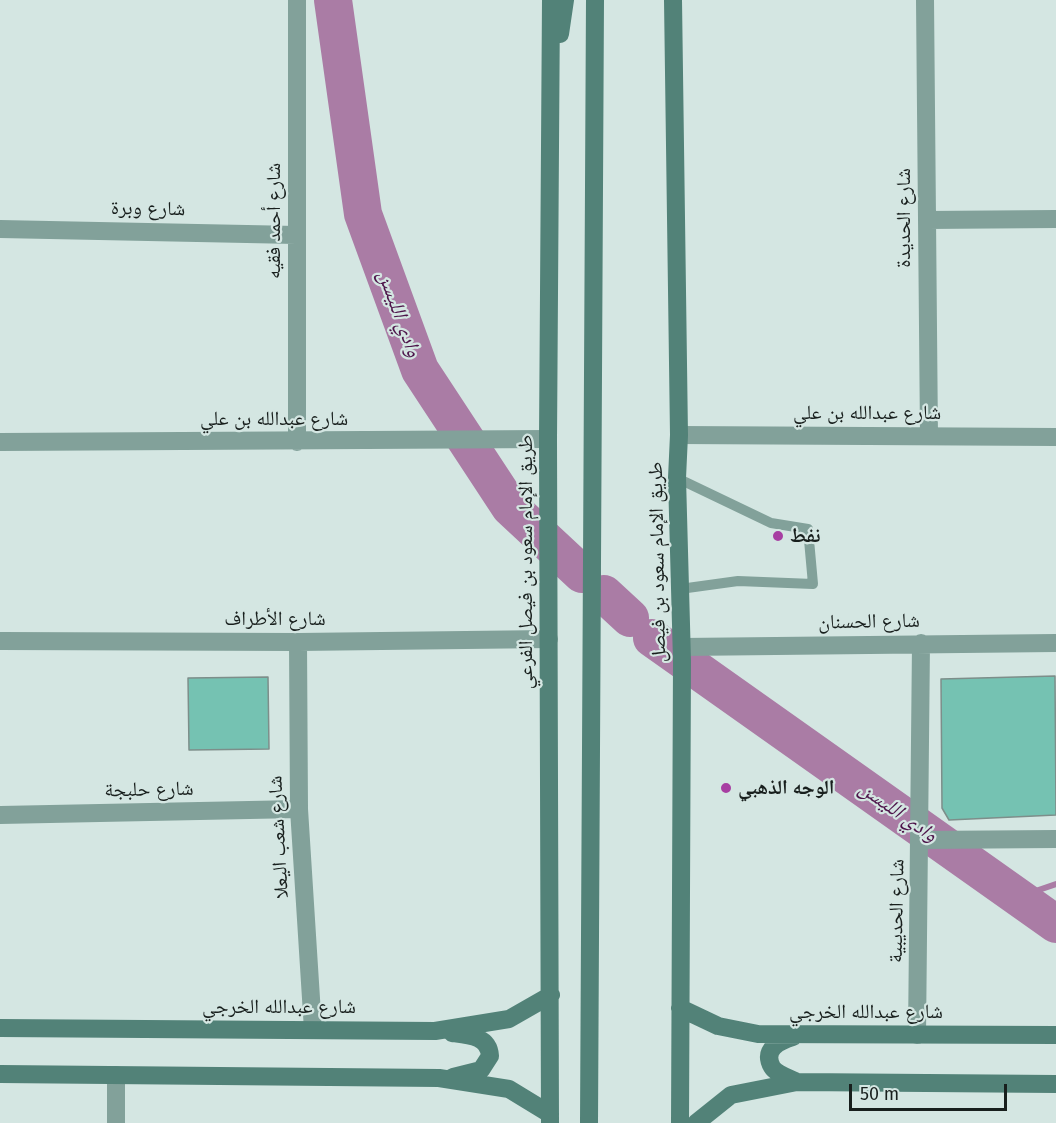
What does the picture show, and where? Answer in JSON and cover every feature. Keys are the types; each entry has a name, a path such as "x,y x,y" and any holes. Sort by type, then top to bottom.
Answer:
{"street":[{"name":"شارع أحمد فقيه","path":"297,0 297,442"},
{"name":"طريق الإمام سعود بن فيصل الفرعي","path":"550,1119 548,439 551,0"},
{"path":"550,111 565,0"},
{"path":"589,1123 595,0"},
{"name":"طريق الإمام سعود بن فيصل","path":"673,0 679,435 677,478 682,646 680,1123"},
{"name":"شارع الحديدة","path":"925,0 929,436"},
{"path":"927,220 1056,219"},
{"name":"شارع وبرة","path":"0,229 296,235"},
{"name":"شارع عبدالله بن علي","path":"679,435 1056,437"},
{"name":"شارع عبدالله بن علي","path":"0,442 548,439"},
{"name":"شارع الأطراف","path":"0,641 298,642 549,639"},
{"name":"شارع شعب اليعلا","path":"298,642 299,809 313,1030"},
{"name":"شارع الحديبية","path":"917,1035 921,840 921,643"},
{"name":"شارع الحسنان","path":"682,646 1056,644"},
{"name":"شارع حلبجة","path":"0,815 299,809"},
{"path":"921,840 1056,839"},
{"name":"شارع عبدالله الخرجي","path":"0,1028 435,1031 509,1020 550,995"},
{"name":"شارع عبدالله الخرجي","path":"680,1008 718,1026 758,1034 1056,1035"},
{"path":"435,1031 481,1038 490,1052 481,1070 440,1078"},
{"path":"797,1082 772,1067 772,1048 776,1043 801,1034"},
{"path":"0,1074 440,1078 509,1089 550,1119"},
{"path":"116,1075 116,1123"},
{"path":"696,1123 731,1095 797,1082 1056,1084"}],"lane":[{"path":"677,478 771,523 808,529 813,584 738,581 680,589"}],"building":[{"path":"1055,676 1056,815 949,820 942,808 941,679"},
{"path":"268,677 269,749 189,750 188,678"}],"waterway":[{"name":"وادي الليسن","path":"333,0 363,214 420,370 510,507 582,574"},
{"name":"وادي الليسن","path":"604,594 630,618"},
{"name":"وادي الليسن","path":"652,638 1056,924"},
{"path":"1018,897 1056,884"}],"place":[{"name":"نفط","path":"778,536"},
{"name":"الوجه الذهبي","path":"726,788"}]}
